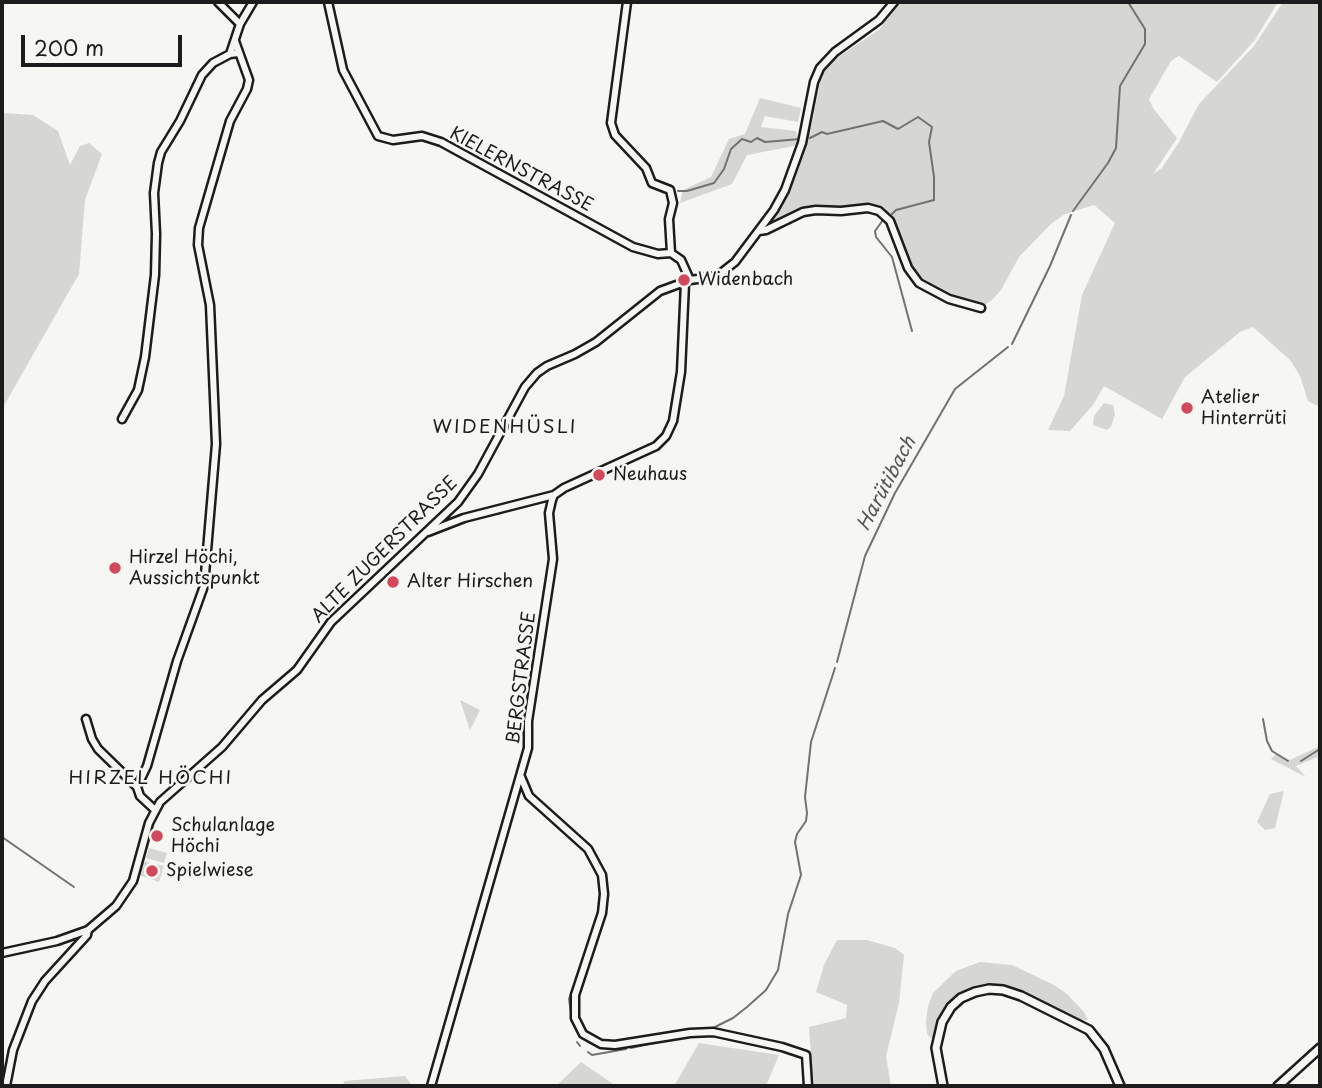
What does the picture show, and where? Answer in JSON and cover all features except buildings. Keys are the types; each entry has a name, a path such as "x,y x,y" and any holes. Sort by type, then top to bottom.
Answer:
{"main road":[{"path":"943,1086 936,1048 942,1021 951,1007 964,996 979,990 993,989 1021,996 1089,1030 1104,1049 1120,1086"},
{"path":"1278,1086 1320,1048"}],"street":[{"path":"218,2 240,24"},
{"path":"230,54 240,24 253,2"},
{"name":"KIELERNSTRASSE","path":"328,2 343,70 378,136 393,140 422,136 441,142 633,247 658,254 671,253"},
{"path":"426,532 464,518 554,495 656,446 666,436 673,421 681,372 687,282 681,260 671,253 668,219 673,203 670,190 652,183 646,168 615,135 611,122 626,2"},
{"path":"687,282 712,276 729,268 759,231 774,210 791,176 806,128 814,82 820,68 835,52 874,26 894,2"},
{"path":"137,787 147,766 177,661 204,586 216,444 210,305 198,245 199,228 230,121 247,89 248,80 235,41"},
{"path":"122,419 138,390 145,357 155,275 154,193 161,152 180,121 202,75 213,63 230,54 239,53"},
{"path":"759,231 803,212 868,208 879,211 890,221 908,268 919,283 949,299 981,308"},
{"name":"ALTE ZUGERSTRASSE","path":"2,953 57,941 88,930 116,906 130,887 154,809 167,794 222,747 262,700 298,670 331,622 458,502 478,474 526,387 537,373 596,342 660,291 687,282"},
{"name":"BERGSTRASSE","path":"431,1086 528,748 528,721 553,559 549,513 554,495"},
{"path":"86,719 98,749 137,787 140,796 154,809"},
{"path":"521,778 529,796 588,849 604,884 604,904 575,995 575,1018 583,1034 601,1044 615,1045 713,1032 782,1047 806,1055 808,1086"},
{"path":"515,797 529,796"},
{"path":"6,1086 13,1049 32,1000 88,930"}],"shaded area":[{"path":"899,2 1278,2 1255,40 1217,82 1179,56 1171,61 1149,99 1177,138 1153,174 1162,168 1199,104 1254,46 1283,2 1320,2 1320,407 1308,401 1300,376 1291,361 1253,327 1240,332 1185,377 1162,419 1104,386 1093,405 1070,431 1048,430 1064,396 1082,295 1115,223 1094,205 1065,214 1052,223 1019,257 993,299 978,306 955,299 920,282 910,269 895,221 887,213 871,205 806,208 768,226 782,206 797,173 812,124 822,72 831,62 880,29"},
{"path":"760,98 801,108 798,122 765,116 761,127 796,131 799,145 747,155 732,184 680,203 683,190 711,177 729,139 745,134"},
{"path":"2,113 33,115 58,131 70,165 80,146 89,143 102,154 85,200 79,274 2,409"},
{"path":"1104,403 1113,405 1115,414 1111,427 1107,430 1093,425 1094,416"},
{"path":"460,700 480,710 470,730"},
{"path":"1320,746 1320,756 1296,766 1306,777 1271,759 1277,753 1290,760"},
{"path":"1284,791 1275,828 1265,830 1257,822 1270,794"},
{"path":"149,848 167,853 164,863 146,858"},
{"name":"Spielwiese","path":"143,861 164,866 159,882 139,875"},
{"path":"837,940 867,940 895,948 904,955 899,1003 886,1056 891,1086 810,1086 812,1070 809,1027 846,1018 847,1005 816,992 824,965"},
{"path":"980,962 1012,965 1054,985 1067,994 1088,1020 1080,1021 1030,996 1002,987 954,1000 940,1016 934,1037 930,1038 926,1021 933,993 956,971"},
{"path":"699,1043 779,1055 766,1086 674,1086"},
{"path":"581,1062 616,1086 556,1086"},
{"path":"405,1076 411,1084 343,1086 344,1081"}],"waterway":[{"name":"Harütibach","path":"1073,211 1116,148 1120,86 1145,44 1145,29 1128,2"},
{"path":"810,138 822,132 827,134 883,121 898,129 918,117 932,127 929,142 934,200 896,210 892,214"},
{"path":"678,191 714,183 724,169 731,149 742,139 751,142 757,138 765,142 800,139"},
{"name":"Harütibach","path":"1012,344 1050,266 1071,215"},
{"path":"883,220 875,231 876,237 892,257 912,331"},
{"name":"Harütibach","path":"837,662 865,556 895,493 955,389 1008,347"},
{"path":"713,1028 747,1007 766,990 778,970 788,914 801,875 795,842 806,821 805,797 811,742 835,668"},
{"path":"1263,719 1267,741 1272,751 1288,761"},
{"path":"1301,761 1320,749"},
{"path":"564,832 576,842"},
{"path":"2,837 74,887"},
{"path":"597,871 600,883"},
{"path":"572,1020 569,999 578,979"},
{"path":"631,1048 667,1040"},
{"path":"577,1042 580,1046"},
{"path":"588,1052 592,1055 626,1049"}],"place":[{"name":"Widenbach","path":"684,280"},
{"name":"Atelier Hinterrüti","path":"1187,408"},
{"name":"Neuhaus","path":"599,475"},
{"name":"Hirzel Höchi, Aussichtspunkt","path":"115,568"},
{"name":"Alter Hirschen","path":"393,582"},
{"name":"Schulanlage Höchi","path":"157,836"},
{"name":"Spielwiese","path":"152,871"}],"district":[{"name":"WIDENHÜSLI","path":"505,428"},
{"name":"HIRZEL HÖCHI","path":"151,779"}]}
